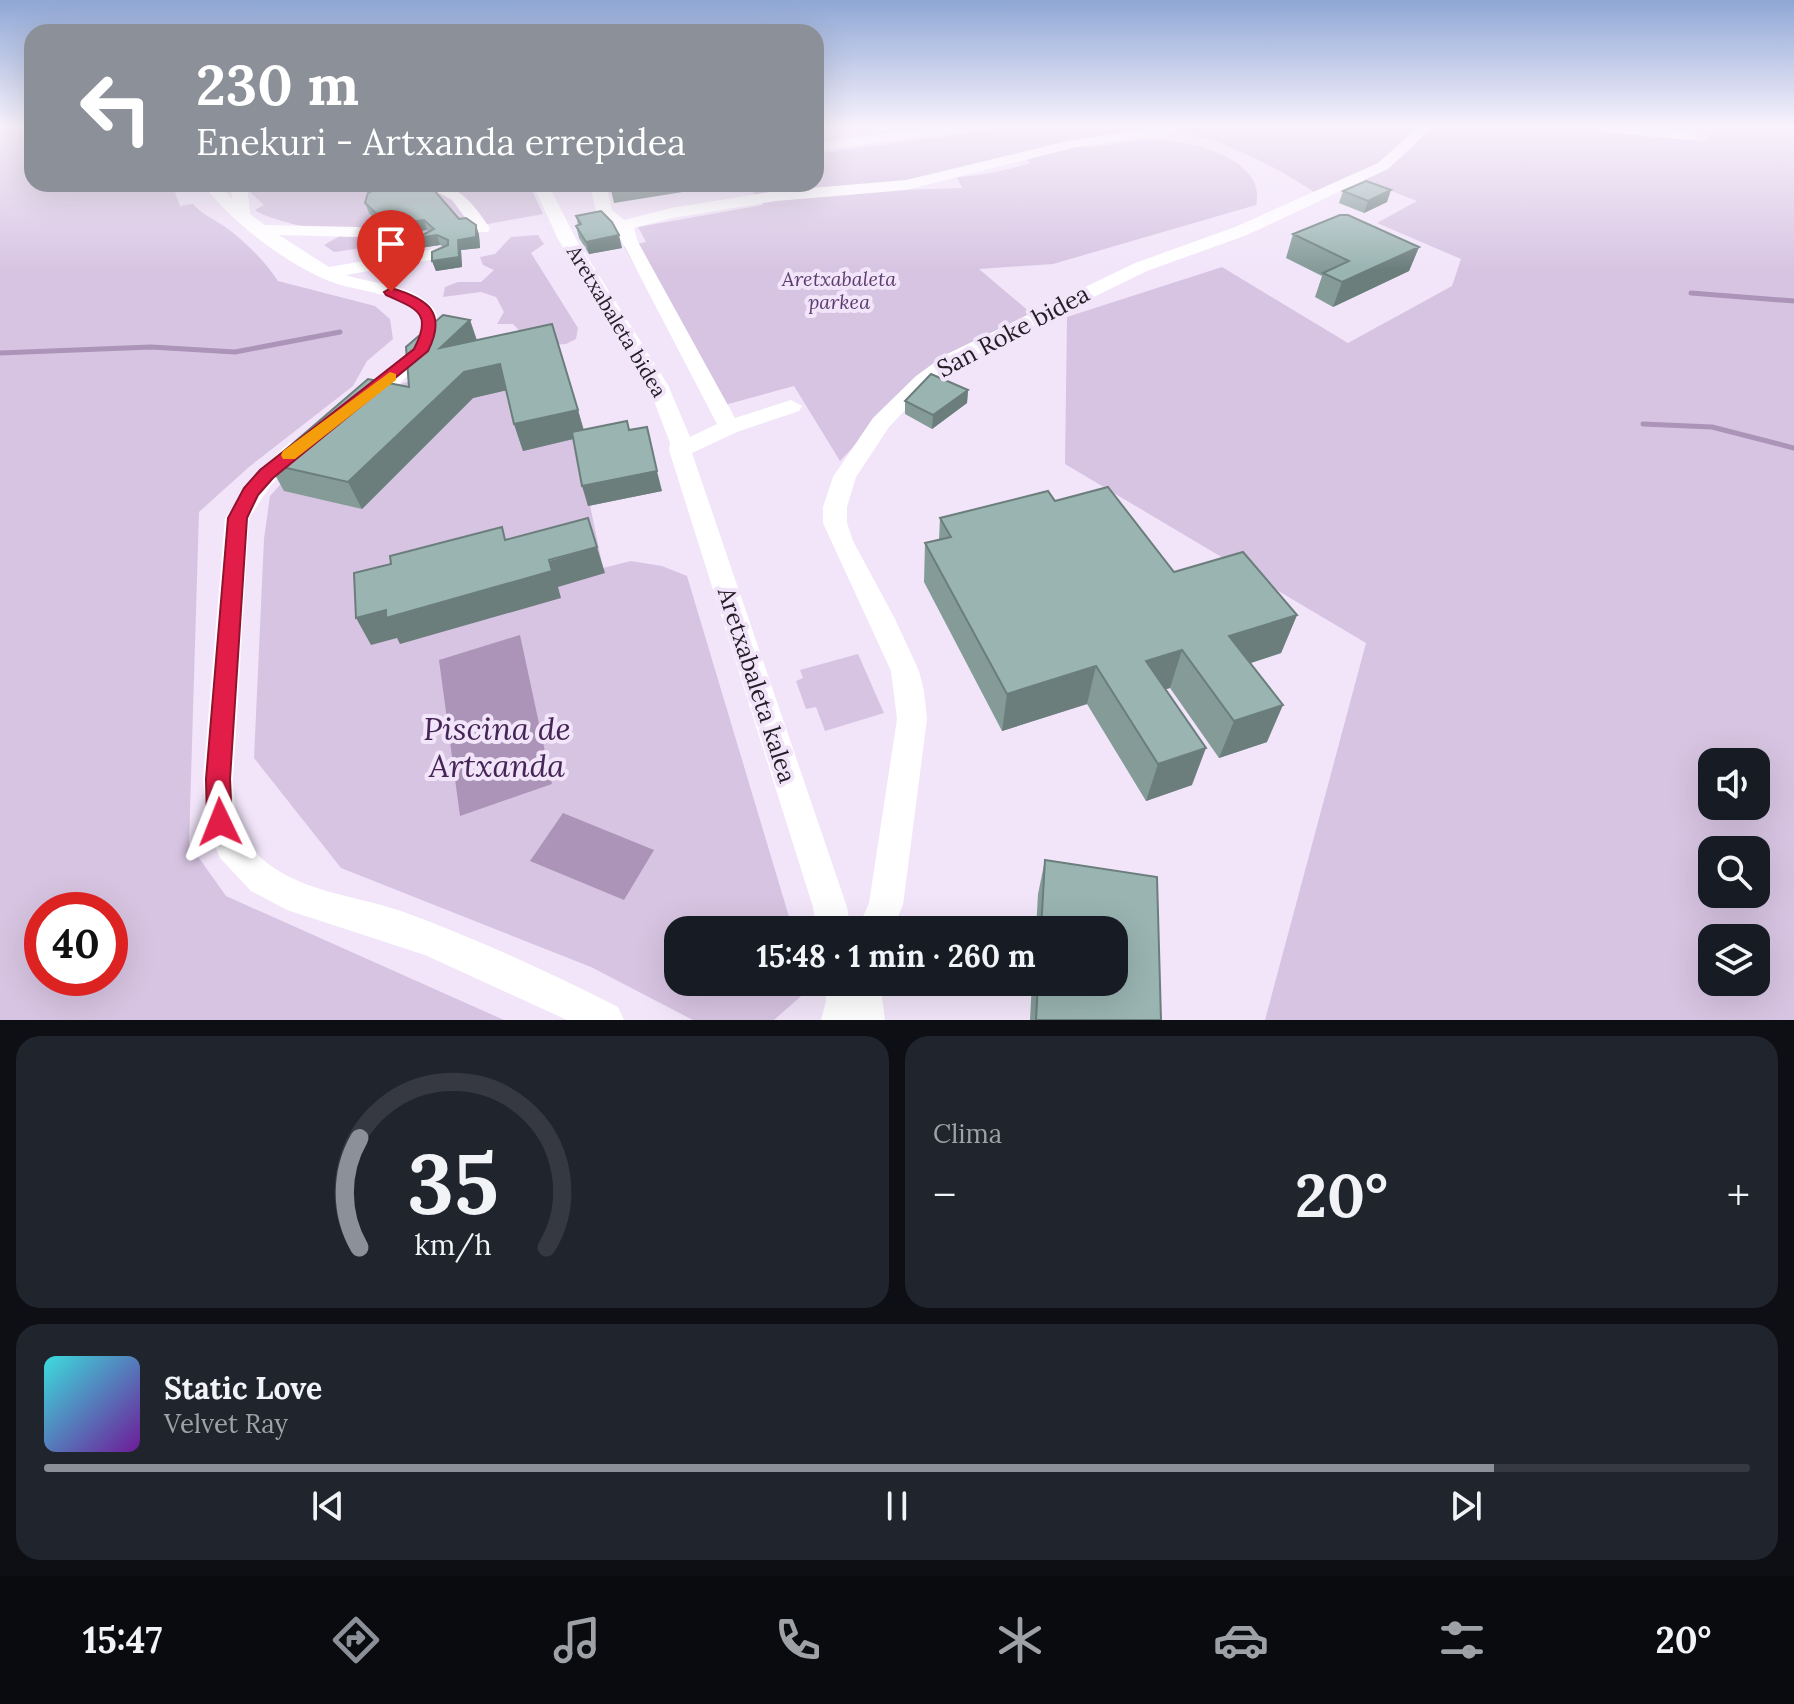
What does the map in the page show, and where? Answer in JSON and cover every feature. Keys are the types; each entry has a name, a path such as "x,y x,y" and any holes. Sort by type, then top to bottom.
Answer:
{"street":[{"path":"824,192 906,185 944,176"},
{"name":"San Roke bidea","path":"881,916 886,905 912,719 905,671 846,552 835,523 839,493 864,445 896,406 935,370 952,359 1141,267 1241,231 1362,176"},
{"path":"217,192 242,215 324,272 407,297 426,311 431,324 427,341 420,351 267,474 251,493 237,518 218,779 220,822 233,851 248,869 267,883 318,903 396,927 483,961 605,1020"},
{"path":"240,192 242,215"},
{"path":"448,192 458,197 482,228"},
{"name":"Aretxabaleta bidea","path":"544,192 567,239 658,385 681,443 682,456"},
{"path":"600,192 604,212 625,230 729,427"},
{"path":"625,230 626,225 637,220 671,213 776,196 823,192"},
{"path":"264,230 358,232 393,242 426,238"},
{"path":"324,272 441,253"},
{"path":"682,456 729,427 791,406"},
{"name":"Aretxabaleta kalea","path":"682,456 834,916"},
{"path":"840,1020 844,996"},
{"path":"863,996 866,1020"}],"green space":[{"path":"0,176 24,176 24,192 175,192 180,206 193,204 232,232 261,259 278,281 375,306 390,319 393,339 367,361 353,386 249,467 199,512 189,844 226,896 504,1020 0,1020"},
{"name":"Aretxabaleta parkea","path":"824,176 950,176 899,190 962,188 957,177 970,176 1250,176 1257,189 1256,205 1053,264 979,269 1031,313 926,370 840,461 794,386 714,408 624,247 646,242 638,227 763,205 752,192 824,192"},
{"path":"1287,176 1794,176 1794,1020 1265,1020 1366,643 1065,464 1067,317 1222,267 1348,343 1452,286 1461,259 1377,223 1417,201 1364,180 1324,199"},
{"path":"533,192 543,214 390,239 384,245 334,252 324,245 340,236 260,213 255,210 264,205 251,193"},
{"path":"538,235 544,244 531,253 578,328 576,339 566,344 534,346 513,324 497,324 504,312 496,297 481,292 443,297 445,287 458,282 481,282 494,270 483,265 480,257 495,254 511,237"},
{"path":"558,350 603,568 631,561 662,566 687,576 789,916 664,916 664,996 801,996 774,1020 693,1020 591,967 341,868 254,758 264,539 270,496 316,445 403,383"},
{"path":"858,654 884,713 825,731 816,707 806,709 796,681 803,678 800,670"}],"water":[{"name":"Piscina de Artxanda","path":"520,635 552,784 460,816 439,660"},
{"path":"563,813 654,850 624,900 530,861"}],"building":[{"path":"1366,181 1391,190 1368,201 1343,191"},
{"path":"436,192 459,219 466,218 476,225 476,237 458,240 459,257 432,261 432,252 448,245 448,240 437,235 417,238 434,229 424,220 393,224 380,217 365,203 368,193"},
{"path":"601,211 619,235 586,242 576,226 581,224 576,216"},
{"path":"1340,215 1348,215 1419,247 1342,282 1323,273 1349,261 1293,234"},
{"path":"443,315 470,320 440,348 552,324 578,410 514,424 500,364 464,372 348,482 269,464 368,379 409,387 406,347"},
{"path":"931,374 968,390 933,415 905,401"},
{"path":"627,421 629,430 647,427 657,471 582,486 572,432"},
{"path":"1108,487 1174,572 1243,552 1297,615 1229,636 1283,705 1234,721 1182,650 1146,661 1206,748 1158,764 1096,666 1007,694 925,543 951,537 940,518 1048,491 1055,501"},
{"path":"588,518 597,547 549,560 552,571 386,618 386,610 356,618 354,573 391,564 390,556 502,527 505,540"},
{"path":"1045,860 1157,877 1161,1020 1036,1020 1037,996 1128,996 1128,916 1042,916"}],"waterway":[{"path":"1691,293 1794,301"},
{"path":"0,353 151,347 235,352 340,332"},
{"path":"1643,424 1712,427 1794,448"}],"slow traffic":[{"path":"289,455 390,377"}],"route":[{"path":"220,822 218,779 237,518 251,493 267,474 406,365 427,341 431,324 426,311 407,297 391,292"}]}
